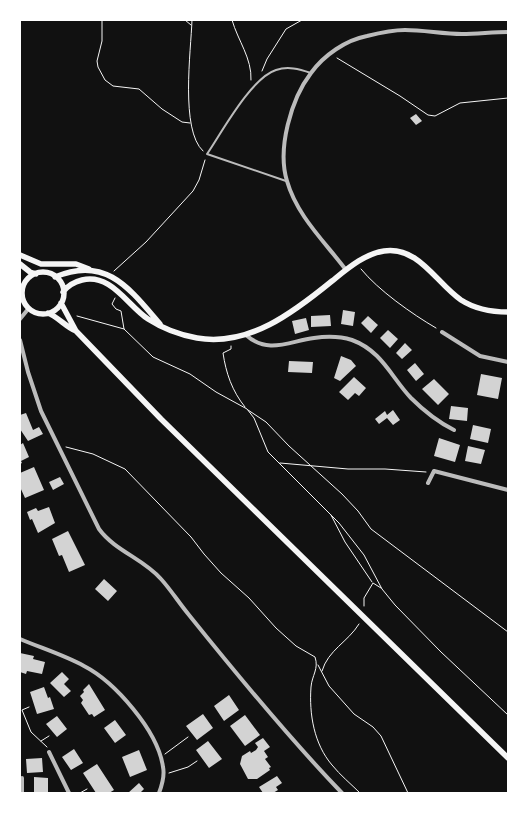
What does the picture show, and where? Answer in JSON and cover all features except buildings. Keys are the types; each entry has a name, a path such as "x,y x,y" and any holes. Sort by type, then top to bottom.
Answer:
{"main road":[{"path":"63,292 71,284 88,279 100,281 120,293 141,314 161,326 179,334 221,340 246,334 273,323 355,263 376,253 389,251 402,252 413,257 462,300 485,310 508,312"},
{"path":"20,255 41,264 76,264 113,276 161,326"},
{"path":"20,264 36,274"},
{"path":"55,277 91,270"},
{"path":"46,273 55,277 62,286 61,304 55,310 48,313 38,313 29,308 22,295 28,278 36,274 46,273"},
{"path":"20,279 24,285"},
{"path":"61,304 76,331 161,419 508,758"},
{"path":"48,313 76,331"}],"street":[{"path":"346,270 299,209 286,181 284,155 287,127 294,105 311,73 330,54 344,45 366,36 404,30 463,34 508,32"},
{"path":"20,320 29,308"},
{"path":"442,332 480,356 508,362"},
{"path":"246,334 256,343 268,346 324,336 338,336 354,341 364,346 387,365 410,397 454,430"},
{"path":"20,340 37,400 103,535 162,580 284,730 342,793"},
{"path":"428,482 434,471 508,490"},
{"path":"20,639 84,666 118,691 143,723 159,752 164,775 158,793"},
{"path":"49,752 69,793"},
{"path":"22,778 22,793"}],"lane":[{"path":"286,181 207,154 258,82 275,70 288,68 311,73"}],"path":[{"path":"102,20 102,41 97,61 105,80 113,86 139,89 162,109 182,122 191,124"},
{"path":"185,20 192,26"},
{"path":"114,271 146,242 193,191 207,154 198,146 192,133 189,91 192,20"},
{"path":"232,20 235,31 246,50 251,72 250,91"},
{"path":"258,82 267,59 286,29 302,20"},
{"path":"330,54 428,115 435,116 460,103 508,98"},
{"path":"355,263 365,275 422,320 442,332"},
{"path":"120,293 112,304 122,311"},
{"path":"121,306 124,329"},
{"path":"75,315 124,329 153,358 190,374 266,422 358,511 371,529 508,632"},
{"path":"230,346 231,349 223,353 230,383 246,409 254,418 268,452 339,522 364,556 382,589 396,605 441,652 508,715"},
{"path":"58,446 76,448 125,469 191,537 221,572 271,622 296,646 315,657 321,673 329,686 354,714 373,727 381,736 408,793"},
{"path":"279,463 348,469 385,468 434,471"},
{"path":"330,513 345,542 372,583 382,589"},
{"path":"321,673 324,662 352,632 363,617 364,598 372,583"},
{"path":"317,664 311,685 311,714 319,746 332,765 360,793"},
{"path":"41,741 49,736"},
{"path":"165,754 188,737"},
{"path":"168,773 196,761"},
{"path":"80,793 87,789"}]}
